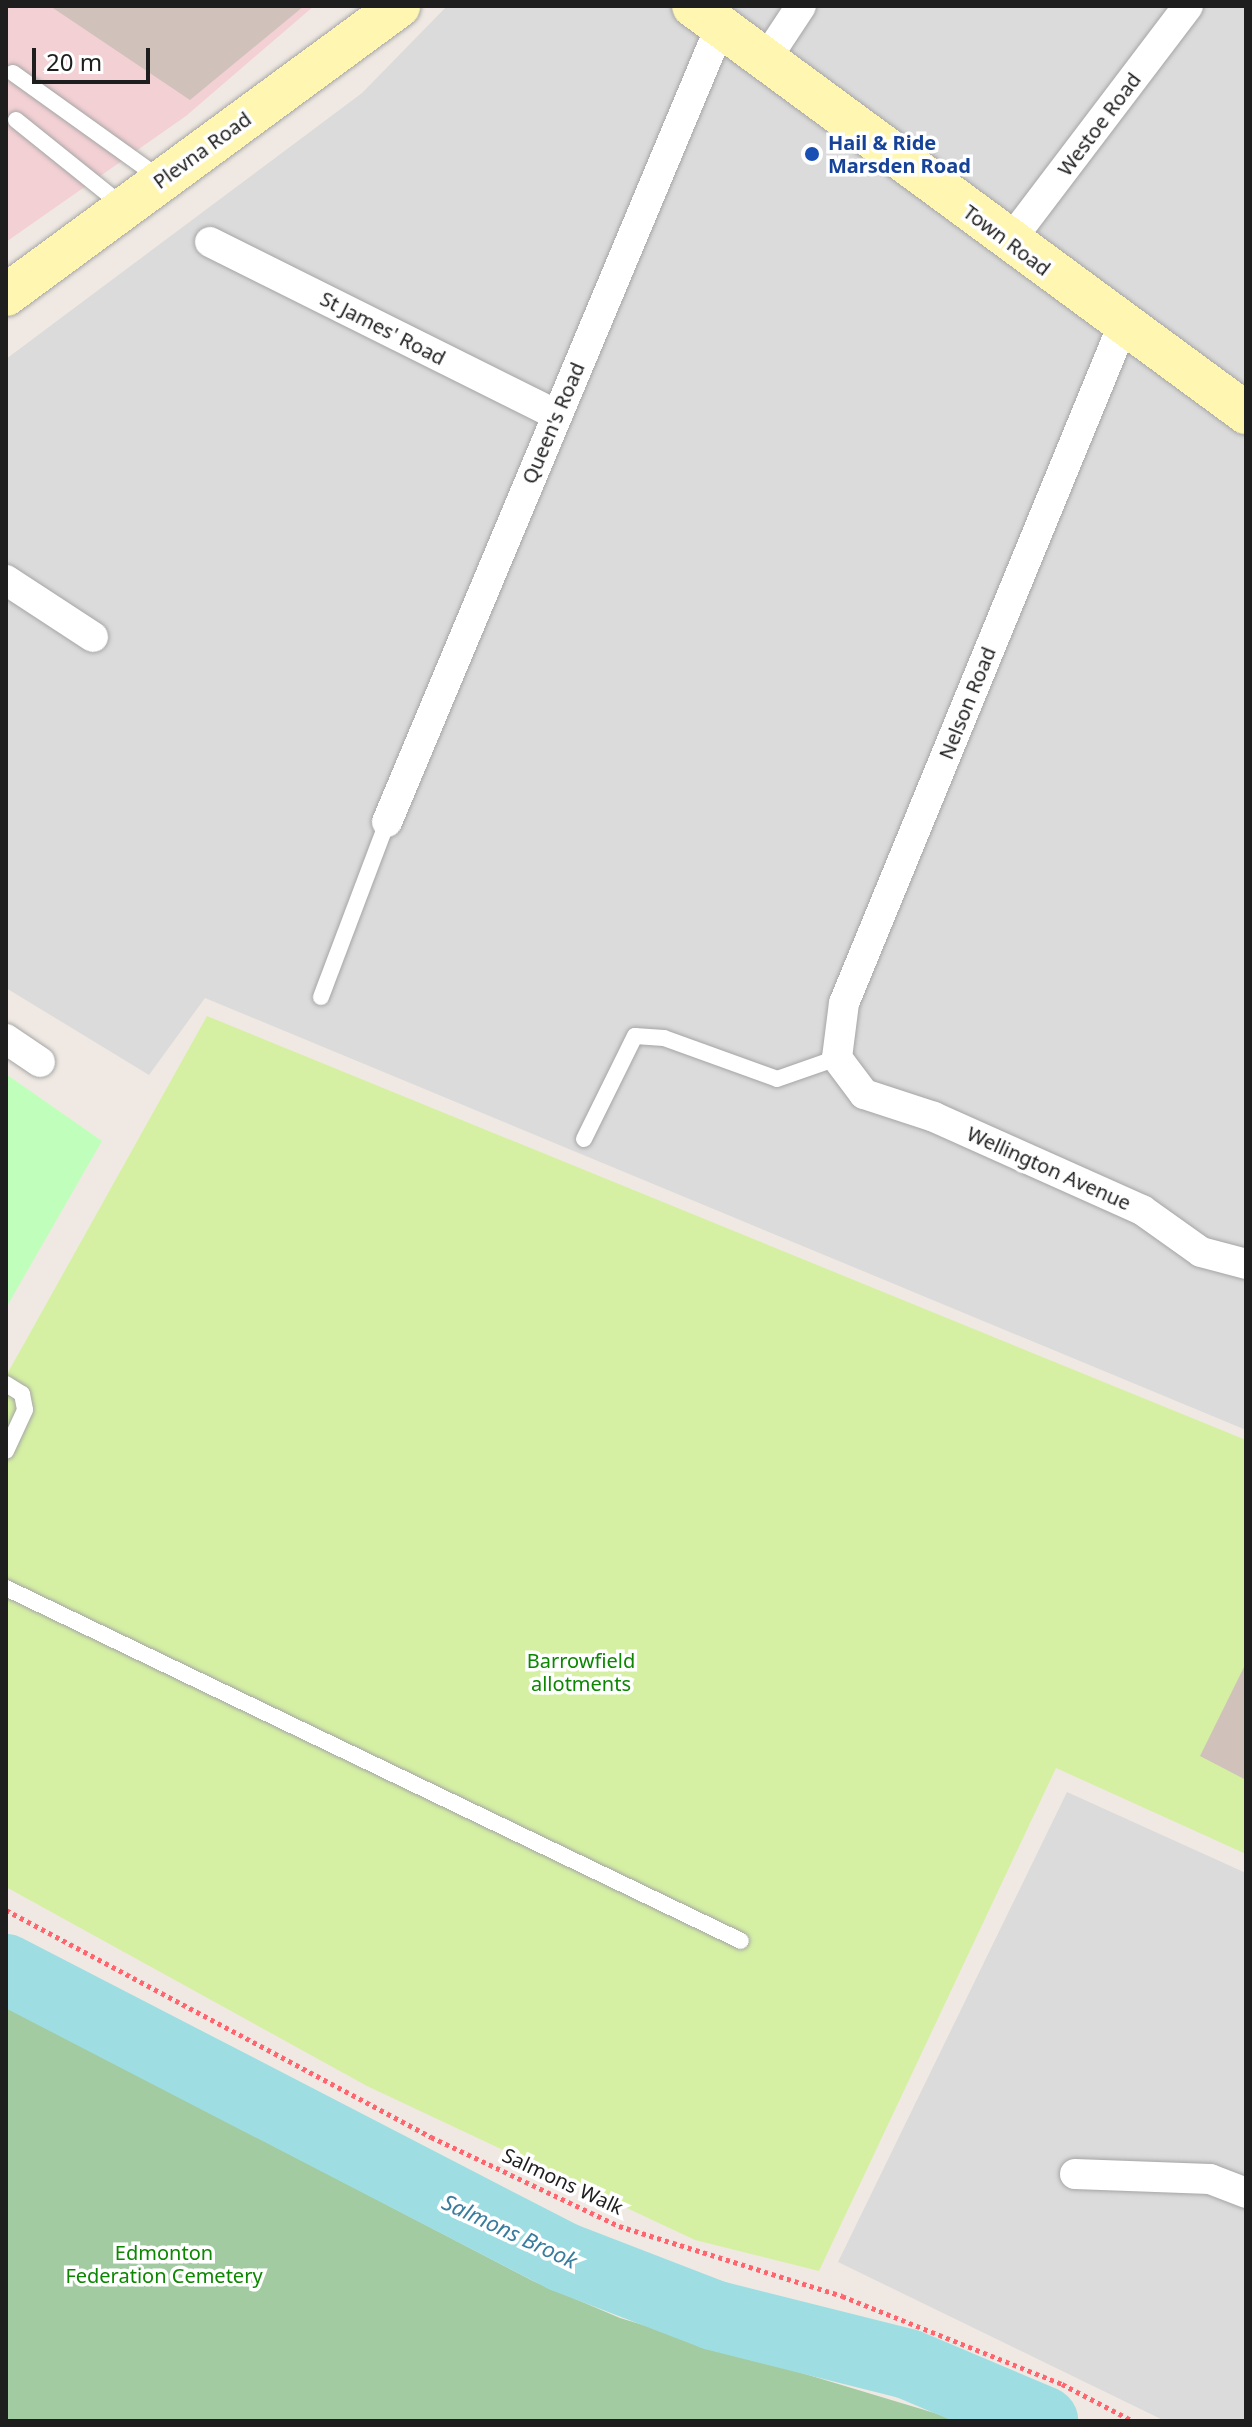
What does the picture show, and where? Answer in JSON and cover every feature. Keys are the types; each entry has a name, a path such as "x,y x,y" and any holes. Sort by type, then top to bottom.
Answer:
{"street":[{"name":"Plevna Road","path":"6,295 399,6"},
{"path":"768,56 801,6"},
{"name":"Westoe Road","path":"1009,242 1188,6"},
{"name":"Town Road","path":"707,16 768,56 1122,327 1246,413"},
{"name":"Queen's Road","path":"387,822 557,415 707,16"},
{"name":"St James' Road","path":"210,242 557,415"},
{"name":"Nelson Road","path":"843,1070 844,1003 1122,327"},
{"path":"6,580 93,637"},
{"path":"6,1039 40,1062"},
{"name":"Wellington Avenue","path":"843,1070 1142,1210 1201,1252 1246,1264"},
{"path":"1075,2174 1210,2179 1246,2193"}],"lane":[{"path":"13,73 161,179"},
{"path":"16,120 124,208"},
{"path":"321,997 387,822"},
{"path":"584,1139 635,1036 664,1038 777,1079 843,1070"},
{"path":"6,1384 22,1394 25,1410 6,1451"},
{"path":"6,1588 741,1941"}],"path":[{"name":"Salmons Walk","path":"6,1910 418,2130 619,2226 842,2296 1062,2384 1133,2421"}],"shaded area":[{"path":"6,6 314,6 186,116 6,242"},
{"path":"447,6 1246,6 1246,1430 205,998 149,1075 6,988 6,359 362,93"},
{"path":"1067,1792 1246,1873 1246,2421 1165,2421 838,2262"}],"green space":[{"name":"Barrowfield allotments","path":"207,1016 1246,1440 1246,1854 1056,1768 819,2271 695,2240 367,2086 6,1887 6,1376"},
{"path":"6,1074 102,1141 6,1308"},
{"name":"Edmonton Federation Cemetery","path":"6,2006 533,2281 620,2318 961,2421 6,2421"}],"building":[{"path":"50,6 304,6 190,100"},
{"path":"1246,1663 1246,1780 1200,1756"}],"waterway":[{"name":"Salmons Brook","path":"6,1969 563,2257 713,2315 908,2364 1043,2421"}],"place":[{"name":"Hail & Ride Marsden Road","path":"812,154"}]}
